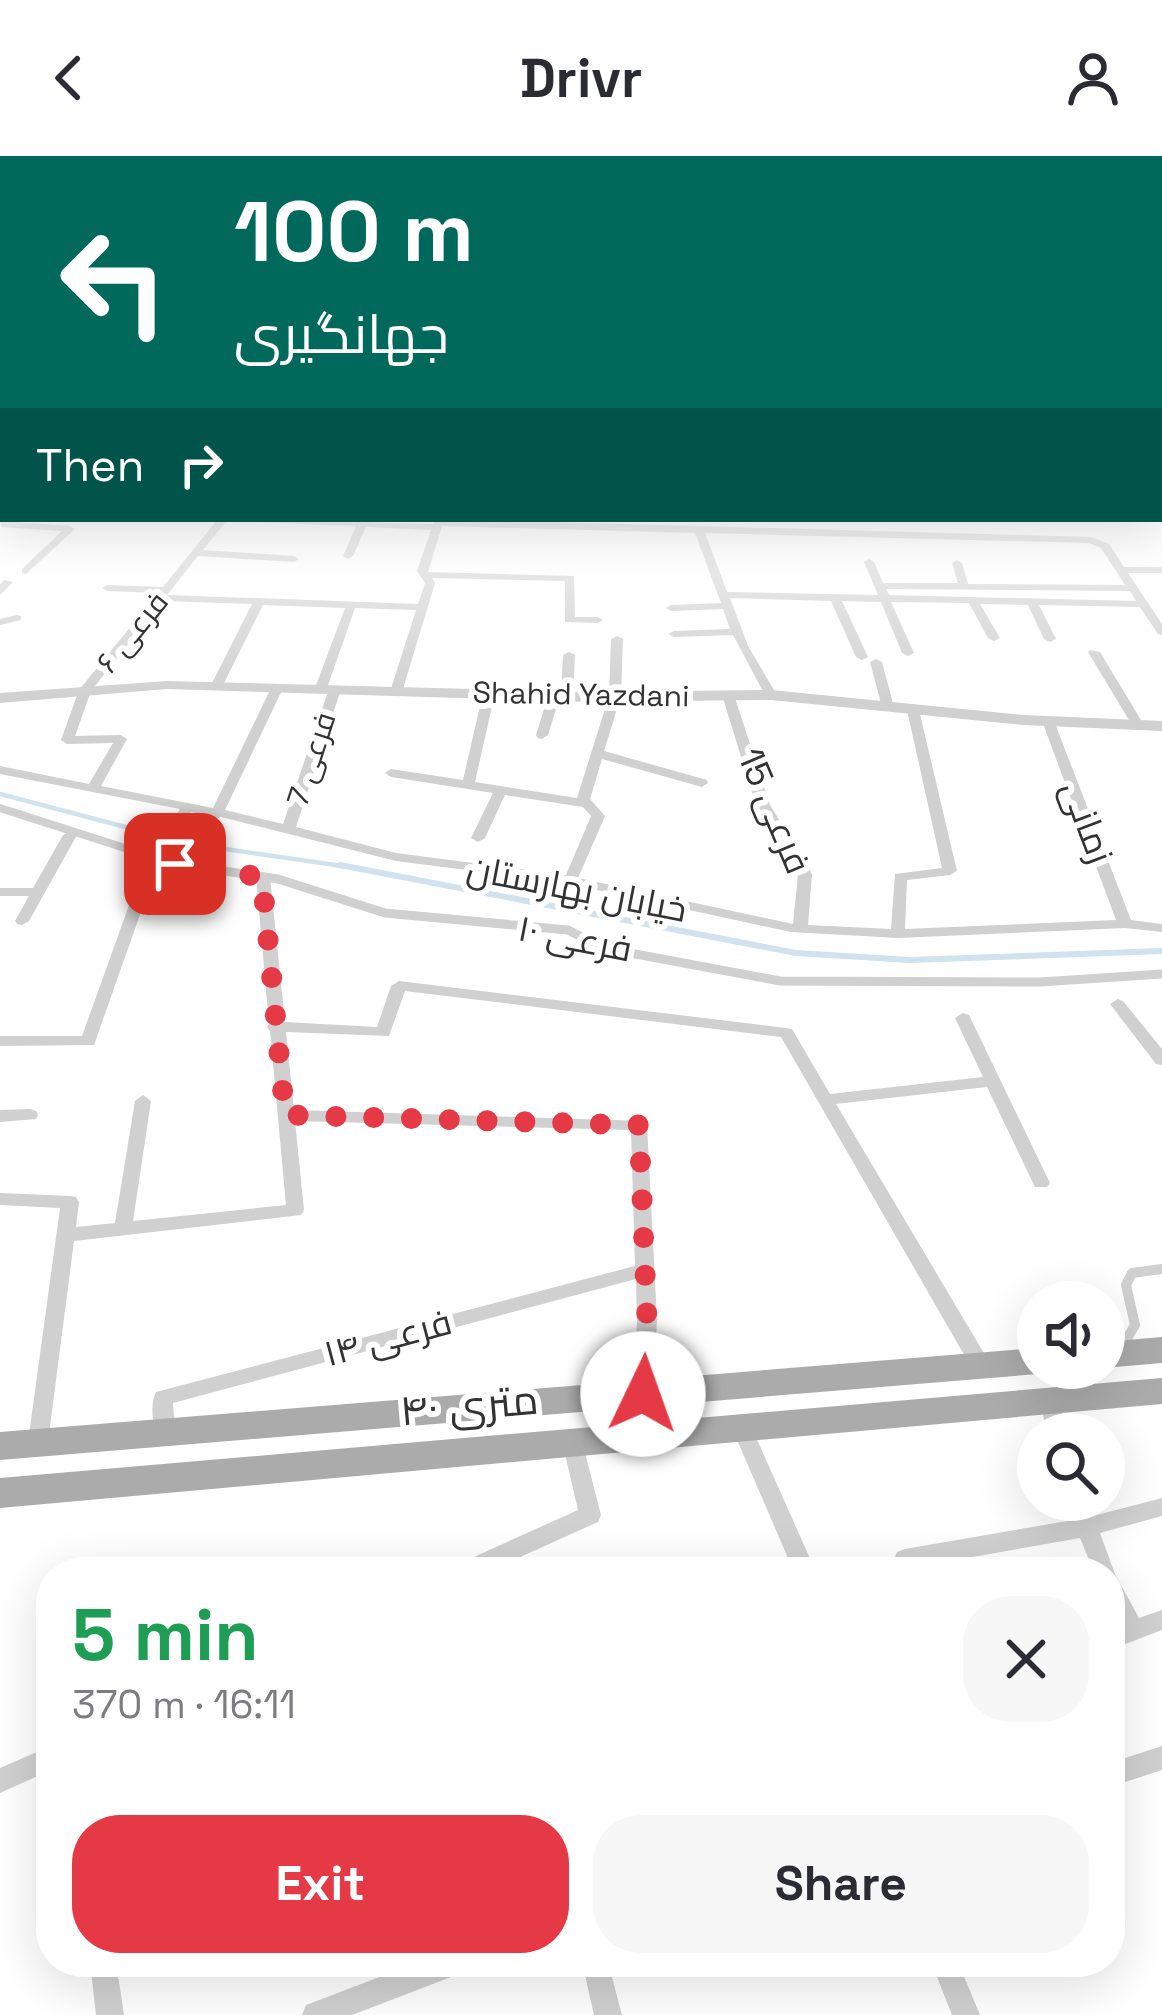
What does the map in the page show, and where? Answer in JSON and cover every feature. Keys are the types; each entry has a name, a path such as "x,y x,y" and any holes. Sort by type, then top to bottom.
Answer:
{"main road":[{"path":"1125,1353 1162,1350"},
{"name":"۴۰ متری","path":"0,1446 1017,1363"},
{"name":"۴۰ متری","path":"0,1492 1162,1391"},
{"path":"467,1408 470,1451"}],"street":[{"path":"26,571 70,529 45,527"},
{"name":"فرعی ۶","path":"86,690 218,527"},
{"path":"348,556 361,527"},
{"path":"396,692 430,583 422,571 436,527"},
{"path":"694,527 736,527"},
{"path":"810,527 1090,540 1105,546 1162,632"},
{"path":"894,527 896,534"},
{"path":"698,528 736,632 771,694"},
{"path":"196,553 294,559"},
{"path":"869,562 908,653"},
{"path":"957,562 964,587"},
{"path":"1122,570 1162,570"},
{"path":"425,575 570,578 569,620 598,620"},
{"path":"494,594 500,577"},
{"path":"670,608 723,600 964,587 1133,588"},
{"path":"106,588 259,602 422,607"},
{"path":"882,592 1152,611"},
{"path":"834,596 889,707"},
{"path":"973,601 994,638"},
{"path":"218,685 259,602"},
{"path":"1032,602 1050,639"},
{"path":"328,689 351,605"},
{"path":"0,622 17,618"},
{"path":"674,634 736,632"},
{"path":"570,881 598,816 583,800 615,696 616,639"},
{"path":"1094,652 1138,725"},
{"path":"542,735 560,696 569,655"},
{"name":"Shahid Yazdani","path":"0,698 218,685 560,696 771,694 913,710 1162,726"},
{"path":"216,815 278,686"},
{"name":"فرعی 7","path":"288,830 328,689"},
{"path":"86,690 67,740 121,739 93,788"},
{"path":"468,785 489,693"},
{"name":"فرعی 15","path":"728,695 764,805 805,874 800,928"},
{"path":"898,934 900,877 950,871 913,710"},
{"name":"زمانی","path":"1048,721 1125,924"},
{"path":"596,753 702,783"},
{"name":"خیابان بهارستان","path":"0,770 93,788 183,816 216,815 396,857 570,881 721,917 898,934 1125,924 1159,934"},
{"path":"391,773 587,804"},
{"path":"478,838 501,790"},
{"path":"0,1041 88,1041 155,855 183,816"},
{"path":"22,921 70,835"},
{"path":"66,1235 295,1210 262,877"},
{"path":"0,892 38,892"},
{"name":"فرعی ۱۰","path":"275,1027 383,1032 399,986 786,1033 981,1366"},
{"path":"1118,1004 1162,1060"},
{"path":"963,1018 1041,1183"},
{"path":"826,1100 992,1081"},
{"path":"123,1228 143,1101"},
{"path":"0,1117 30,1115"},
{"path":"285,1115 639,1125 645,1270 643,1394"},
{"path":"0,1199 70,1202 38,1442"},
{"name":"فرعی ۱۴","path":"165,1431 163,1398 645,1270"},
{"path":"1049,1400 1052,1413"},
{"path":"741,1426 798,1557"},
{"path":"497,1557 590,1515 572,1441"},
{"path":"917,1557 1084,1528 1162,1507"},
{"path":"1082,1521 1098,1557"},
{"path":"1125,1633 1162,1620"},
{"path":"1125,1771 1160,1763"},
{"path":"0,1780 36,1764"},
{"path":"106,1977 110,2015"},
{"path":"316,2015 415,1977"},
{"path":"599,1977 608,2015"},
{"path":"950,1977 966,2015"}],"lane":[{"name":"فرعی ۱۰","path":"0,808 70,835 262,877 385,913 568,929 603,948 780,981 1040,982 1162,974"},
{"path":"1125,1343 1134,1337 1138,1321 1126,1285 1132,1273 1162,1269"}],"waterway":[{"path":"0,794 190,844 354,868"},
{"path":"340,865 354,868"},
{"path":"354,868 796,953 910,960 1162,951"}],"route":[{"path":"175,864 262,877 285,1115 639,1125 647,1320 643,1394"}]}
